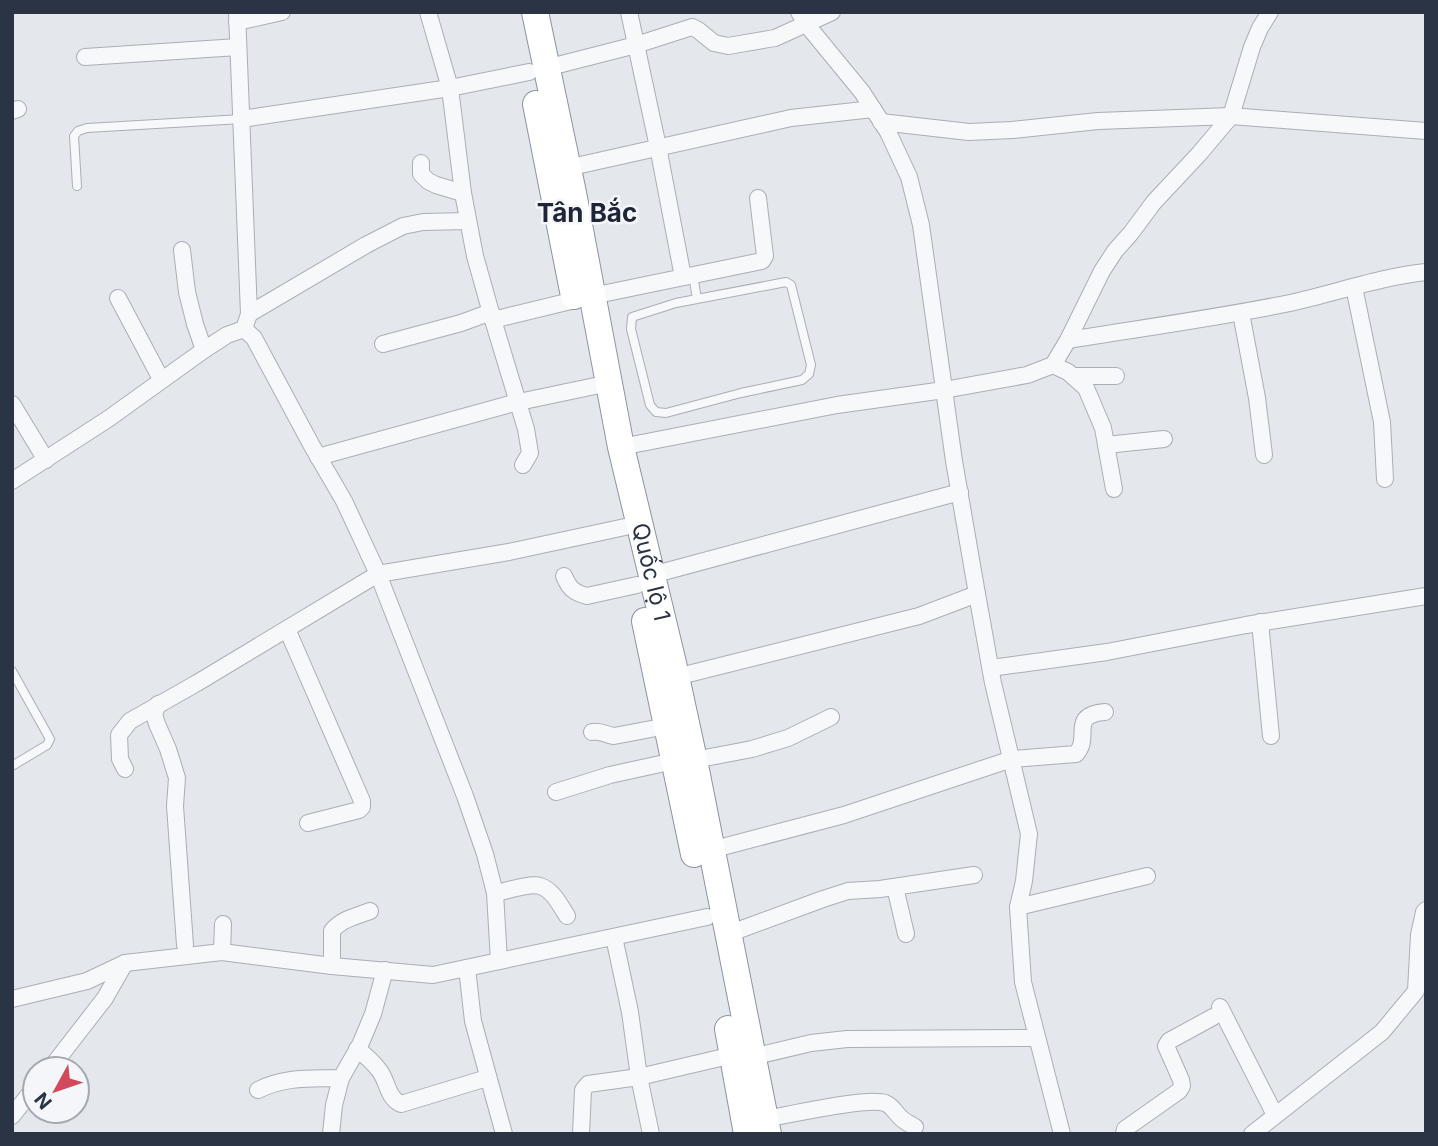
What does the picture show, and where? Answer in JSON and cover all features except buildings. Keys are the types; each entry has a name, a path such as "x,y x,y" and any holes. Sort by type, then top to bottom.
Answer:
{"highway":[{"name":"Quốc lộ 1","path":"517,12 568,168 595,386 625,527 676,677 684,760 707,917 760,1129"},
{"name":"Quốc lộ 1","path":"535,12 538,70 583,298 621,447 667,726 684,760 711,850 728,934 742,1056"}],"street":[{"path":"282,12 237,17 246,321 344,501 378,574 485,854 495,893 499,961"},
{"path":"428,12 450,88 463,193 475,256 526,429 530,453 523,465"},
{"path":"629,12 688,276"},
{"path":"242,120 450,88 538,70 636,45 692,27 714,43 728,46 775,38 803,18 832,12"},
{"path":"621,447 837,405 1027,375 1053,365 1115,251 1154,202 1231,116 1252,47 1270,12"},
{"path":"803,18 862,92 888,132 909,177 921,225 977,594 1029,834 1018,907 1023,982 1062,1134"},
{"path":"85,57 238,47"},
{"path":"568,168 791,118 877,115 969,132 1098,121 1231,116 1426,131"},
{"path":"421,163 421,174 428,181 463,193"},
{"path":"383,344 492,316 764,259 758,198"},
{"path":"12,481 108,419 246,321 366,245 402,226 423,222 468,221"},
{"path":"182,250 187,292 204,350"},
{"path":"1068,340 1241,313 1328,295 1390,277 1426,272"},
{"path":"1354,287 1382,422 1385,479"},
{"path":"118,298 161,379"},
{"path":"1241,313 1264,455"},
{"path":"1053,365 1073,376 1086,388 1103,428 1114,489"},
{"path":"1073,376 1116,376"},
{"path":"318,457 518,402 595,386"},
{"path":"12,404 46,460"},
{"path":"1106,446 1164,439"},
{"path":"564,576 568,587 587,596 960,492"},
{"path":"125,769 120,759 119,735 130,721 378,574 509,552 625,527"},
{"path":"676,677 919,616 977,594"},
{"path":"991,668 1107,652 1260,622 1426,596"},
{"path":"1260,622 1272,736"},
{"path":"287,629 362,801 359,810 308,823"},
{"path":"158,705 154,714 177,778 175,806 185,945"},
{"path":"711,850 844,815 1012,759 1076,754 1081,747 1082,726 1086,718 1093,713 1105,712"},
{"path":"556,792 610,775 752,749 788,738 831,717"},
{"path":"592,732 598,730 614,736 667,726"},
{"path":"728,934 848,891 974,875"},
{"path":"1018,907 1147,876"},
{"path":"495,893 540,886 556,898 566,916"},
{"path":"895,887 906,934"},
{"path":"1252,1134 1382,1032 1421,995 1419,935 1426,910"},
{"path":"332,966 334,927 370,911"},
{"path":"12,999 87,981 125,963 222,952 433,975 707,917"},
{"path":"222,952 223,924"},
{"path":"614,937 651,1134"},
{"path":"61,1055 105,998 125,963"},
{"path":"467,968 473,1021 504,1134"},
{"path":"331,1134 334,1105 341,1078 373,1014 385,970"},
{"path":"1124,1134 1125,1129 1179,1091 1182,1086 1166,1046 1169,1041 1216,1012 1275,1115"},
{"path":"581,1134 582,1093 584,1086 593,1082 639,1077 811,1043 847,1039 1037,1038"},
{"path":"357,1049 380,1070 390,1093 395,1101 401,1104 487,1078"},
{"path":"258,1090 286,1080 341,1078"},
{"path":"760,1129 858,1103 883,1102 893,1108 906,1123 915,1127"}],"lane":[{"path":"77,186 74,136 78,131 86,128 242,120"},
{"path":"688,276 697,299"},
{"path":"786,282 791,285 811,365 808,374 802,380 741,393 666,414 656,412 650,405 631,329 632,317 697,299 786,282"},
{"path":"12,671 50,739 47,745 12,766"}],"district":[{"name":"Tân Bắc","path":"587,212"}]}
